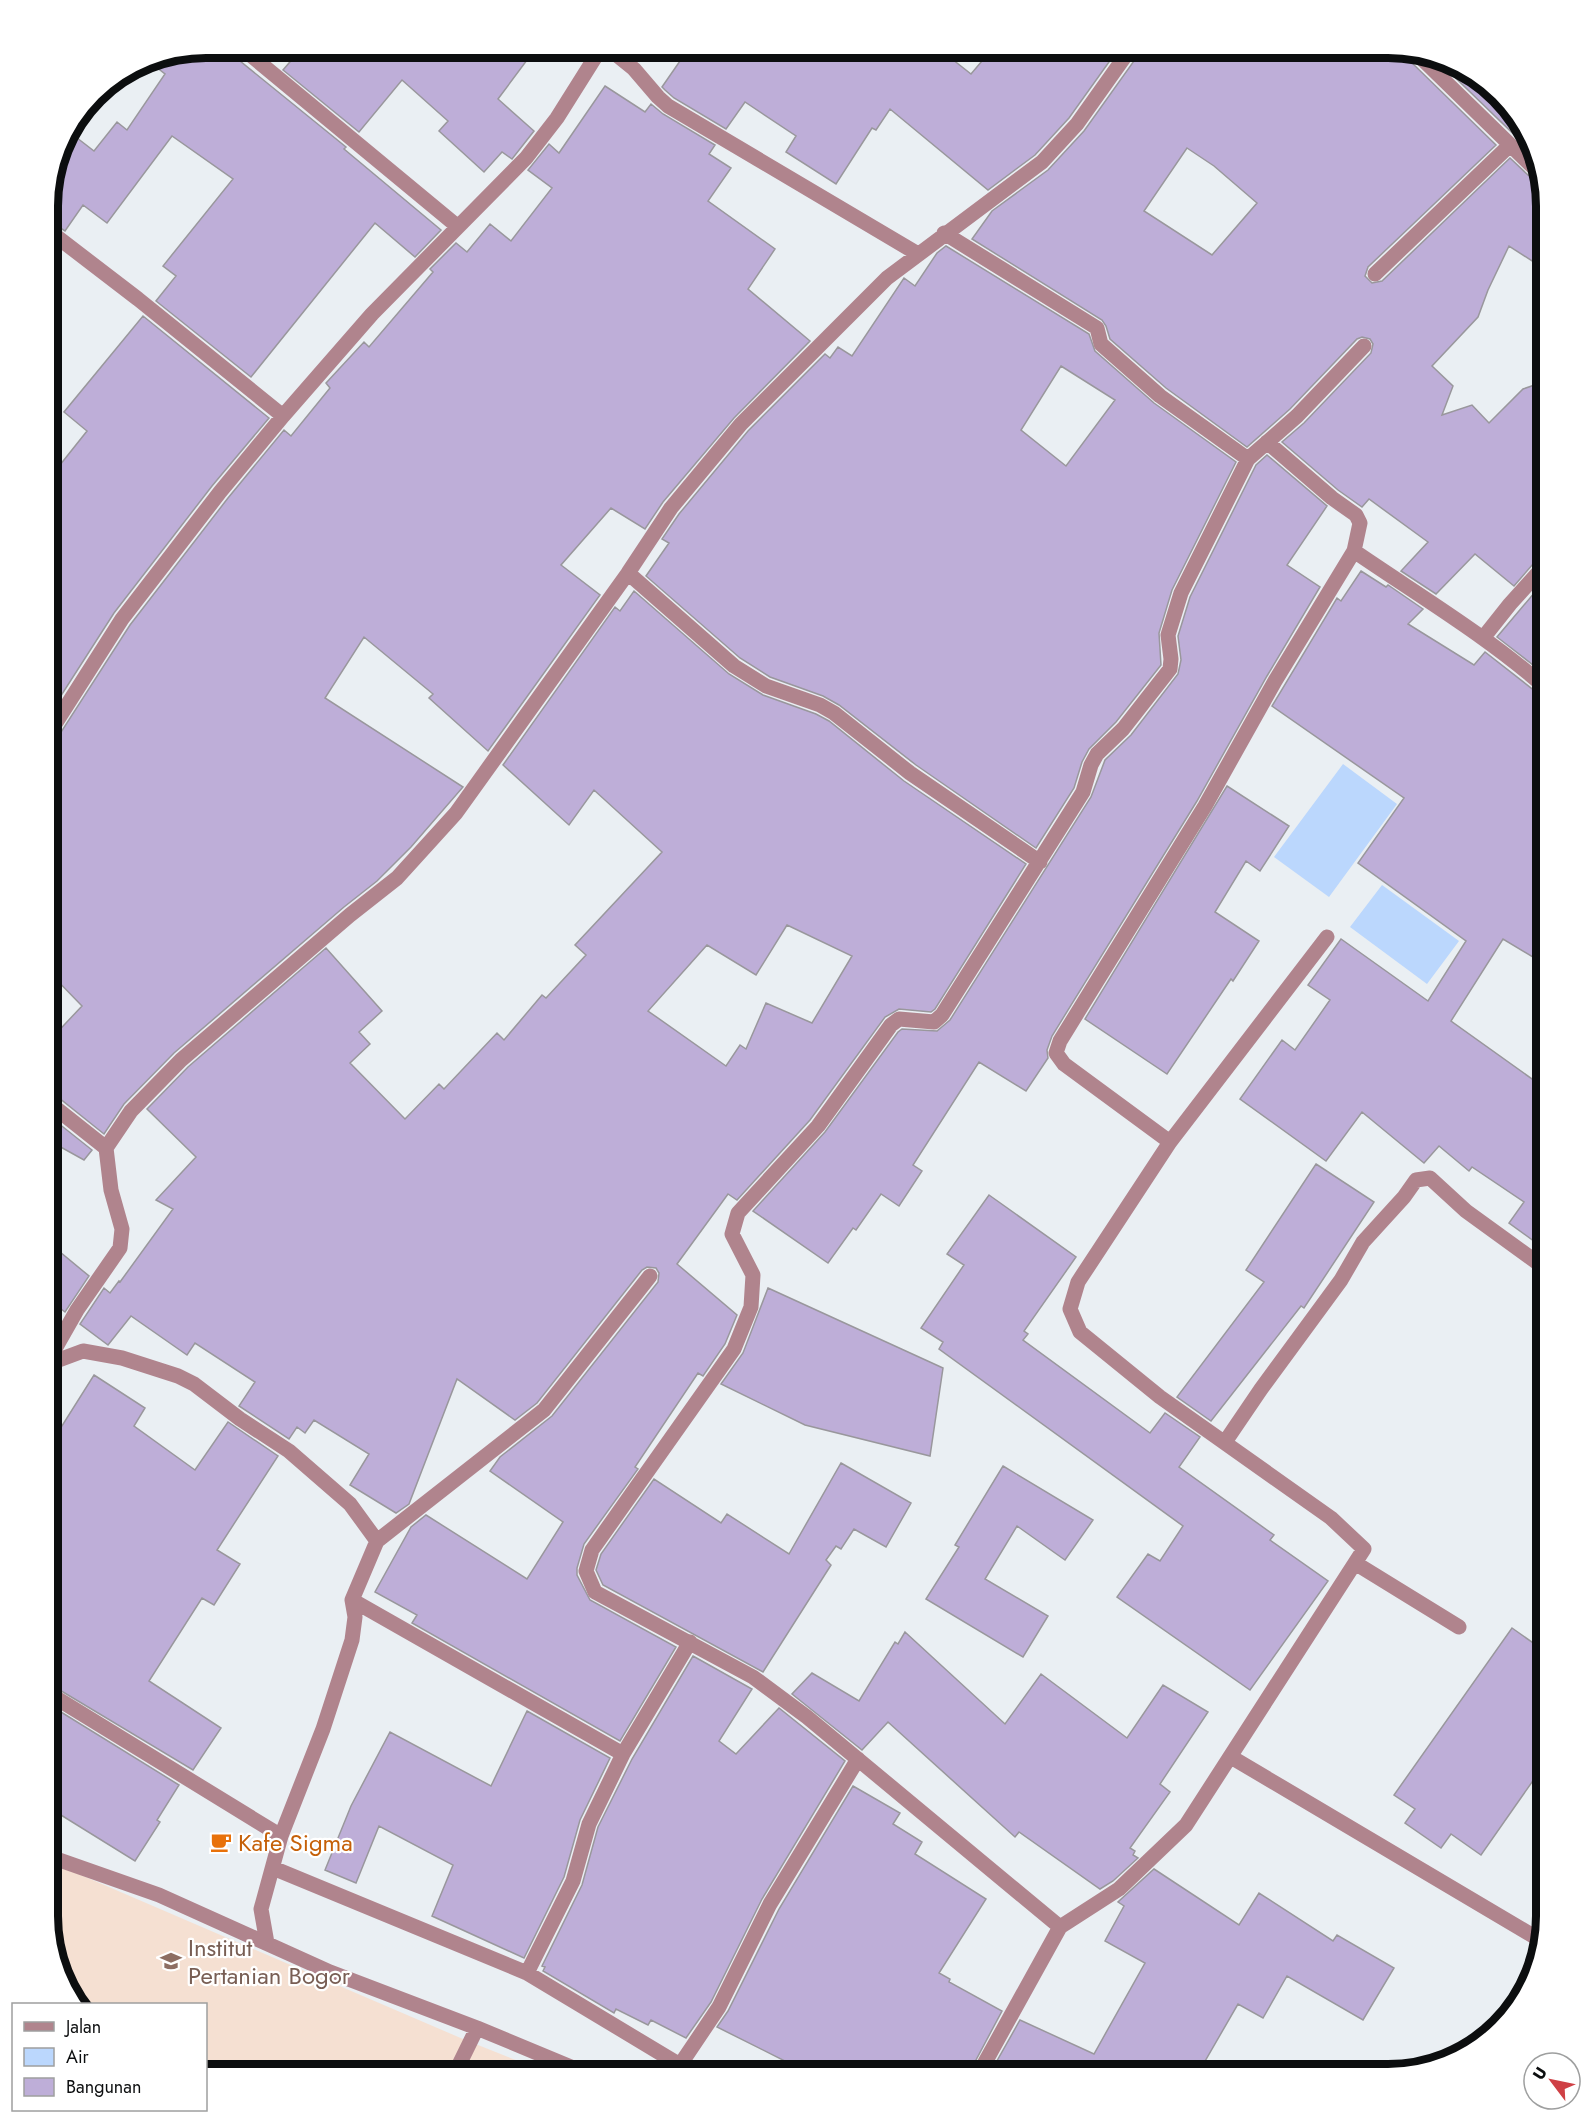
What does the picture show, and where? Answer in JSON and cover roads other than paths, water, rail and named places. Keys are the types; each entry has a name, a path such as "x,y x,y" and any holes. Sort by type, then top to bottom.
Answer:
{"street":[{"path":"255,59 457,226"},
{"path":"59,718 122,619 220,492 372,314 526,158 557,118 594,59"},
{"path":"622,59 668,106 918,254"},
{"path":"59,1342 77,1310 120,1248 122,1229 111,1190 106,1148 131,1111 181,1060 405,870 456,813 628,573 671,508 741,424 887,278 944,233 991,202 1042,162 1077,124 1123,59"},
{"path":"1427,64 1529,163"},
{"path":"1375,274 1510,145"},
{"path":"944,233 1097,328 1101,344 1160,396 1248,459"},
{"path":"59,238 283,416"},
{"path":"1060,1927 807,1716 753,1677 595,1592 586,1571 592,1550 734,1350 751,1307 753,1275 732,1234 738,1213 818,1126 891,1025 899,1019 934,1022 942,1015 1083,792 1091,765 1097,754 1123,729 1170,669 1168,635 1181,593 1248,459 1297,416 1364,346"},
{"path":"1170,1142 1064,1064 1056,1053 1060,1041 1205,806 1275,681 1354,551 1360,523 1356,515 1332,498 1267,442"},
{"path":"1354,551 1483,638 1536,679"},
{"path":"628,573 734,666 766,686 820,705 834,713 910,773 1040,862"},
{"path":"1483,638 1536,575"},
{"path":"984,2064 1060,1927 1119,1889 1186,1825 1365,1549 1331,1518 1160,1397 1080,1332 1070,1309 1078,1282 1170,1142 1328,937"},
{"path":"59,1111 106,1148"},
{"path":"1226,1442 1261,1389 1341,1280 1363,1242 1404,1197 1416,1180 1430,1178 1466,1211 1536,1258"},
{"path":"267,1943 261,1909 281,1836 323,1729 352,1640 355,1617 352,1600 377,1541 544,1410 650,1276"},
{"path":"59,1359 83,1351 122,1358 178,1376 194,1384 240,1419 289,1451 350,1504 377,1541"},
{"path":"1355,1563 1459,1627"},
{"path":"352,1600 622,1754"},
{"path":"527,1973 573,1881 589,1824 622,1754 690,1642"},
{"path":"59,1699 281,1836"},
{"path":"1231,1757 1534,1936"},
{"path":"681,2064 719,2007 770,1904 858,1760"},
{"path":"59,1860 159,1895 330,1972 564,2064"},
{"path":"273,1868 527,1973 678,2064"},
{"path":"459,2064 477,2028"}],"water":[{"path":"1343,764 1397,804 1329,897 1274,857"},
{"path":"1382,885 1459,941 1427,984 1350,927"}],"place":[{"name":"Kafe Sigma","path":"221,1842"},
{"name":"Institut Pertanian Bogor","path":"171,1961"}]}
